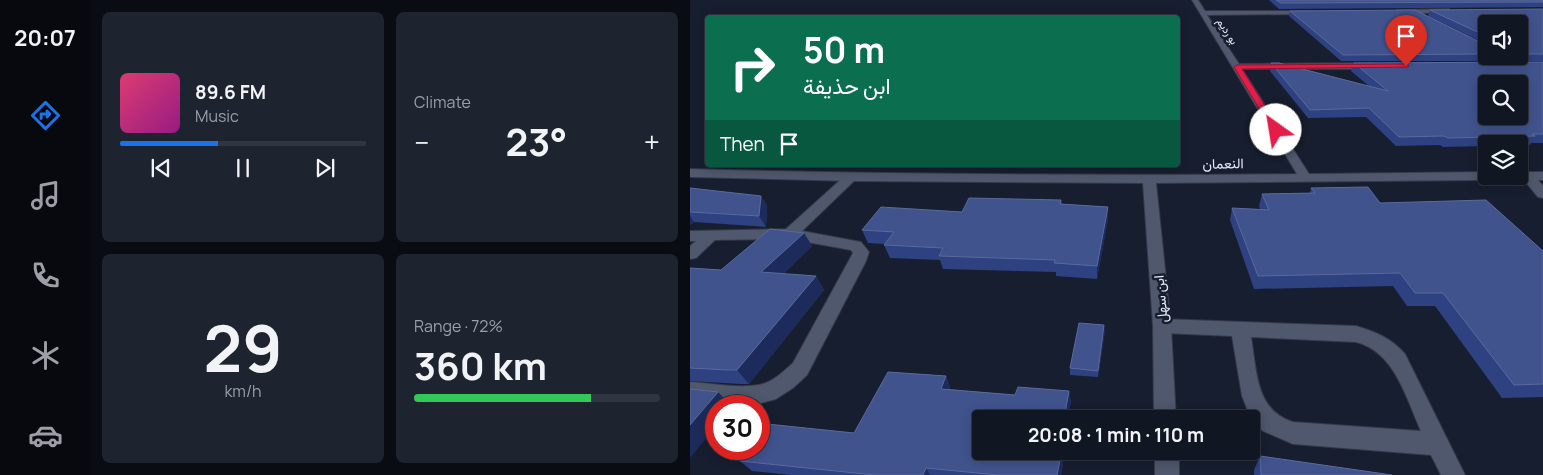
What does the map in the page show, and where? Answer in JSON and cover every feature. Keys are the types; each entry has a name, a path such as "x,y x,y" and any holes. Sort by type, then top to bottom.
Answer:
{"street":[{"name":"بو رديم","path":"1195,0 1305,177"},
{"path":"1393,12 1456,9 1448,4"},
{"path":"1283,6 1290,12"},
{"path":"1203,13 1318,12"},
{"path":"1412,12 1428,20"},
{"path":"1237,67 1382,66"},
{"name":"النعمان","path":"690,172 851,177 1149,179 1478,176"},
{"path":"1528,176 1543,176"},
{"path":"790,234 851,177"},
{"name":"ابن سهل","path":"1149,179 1162,326 1165,410"},
{"path":"1528,180 1543,194"},
{"path":"690,236 790,234 856,246 861,252 858,261 800,368 787,382 768,392 750,394 690,391"},
{"path":"690,254 712,236"},
{"path":"1162,326 1356,334 1372,338 1388,347 1398,360 1453,475"},
{"path":"1240,330 1254,399 1261,414 1275,426 1294,433 1438,444"},
{"path":"1166,460 1167,475"}],"building":[{"path":"1276,0 1543,0 1543,2 1281,3"},
{"path":"1543,9 1543,54 1528,54 1528,15 1478,15 1478,32 1430,10"},
{"path":"1415,10 1478,41 1478,54 1343,55 1290,11"},
{"path":"1478,62 1478,65 1528,65 1528,62 1543,62 1543,134 1532,134 1535,136 1528,136 1478,135 1478,137 1448,138 1444,136 1399,137 1369,108 1310,110 1271,63 1279,63 1388,91 1354,63"},
{"path":"1368,187 1380,203 1486,200 1543,251 1543,384 1514,385 1443,293 1415,293 1400,273 1258,276 1232,208 1269,210 1262,194 1315,193 1311,188"},
{"path":"690,188 761,196 759,216 690,212"},
{"path":"969,198 1061,200 1060,204 1108,207 1097,266 1054,263 1055,260 939,256 943,248 884,245 894,232 862,230 881,207 962,212"},
{"path":"770,229 804,233 761,272 816,276 737,370 690,368 690,268 721,270"},
{"path":"1079,323 1104,325 1098,371 1070,368"},
{"path":"888,372 946,376 941,389 1015,395 1018,387 1069,391 1066,410 972,410 972,460 1060,460 1057,475 998,475 926,468 923,475 874,475 740,461 770,460 770,424 854,433"},
{"path":"690,389 718,392 715,395 705,395 705,407 690,425"},
{"path":"1260,456 1392,475 1261,475"}],"route":[{"path":"1276,130 1237,67 1406,66"}]}
